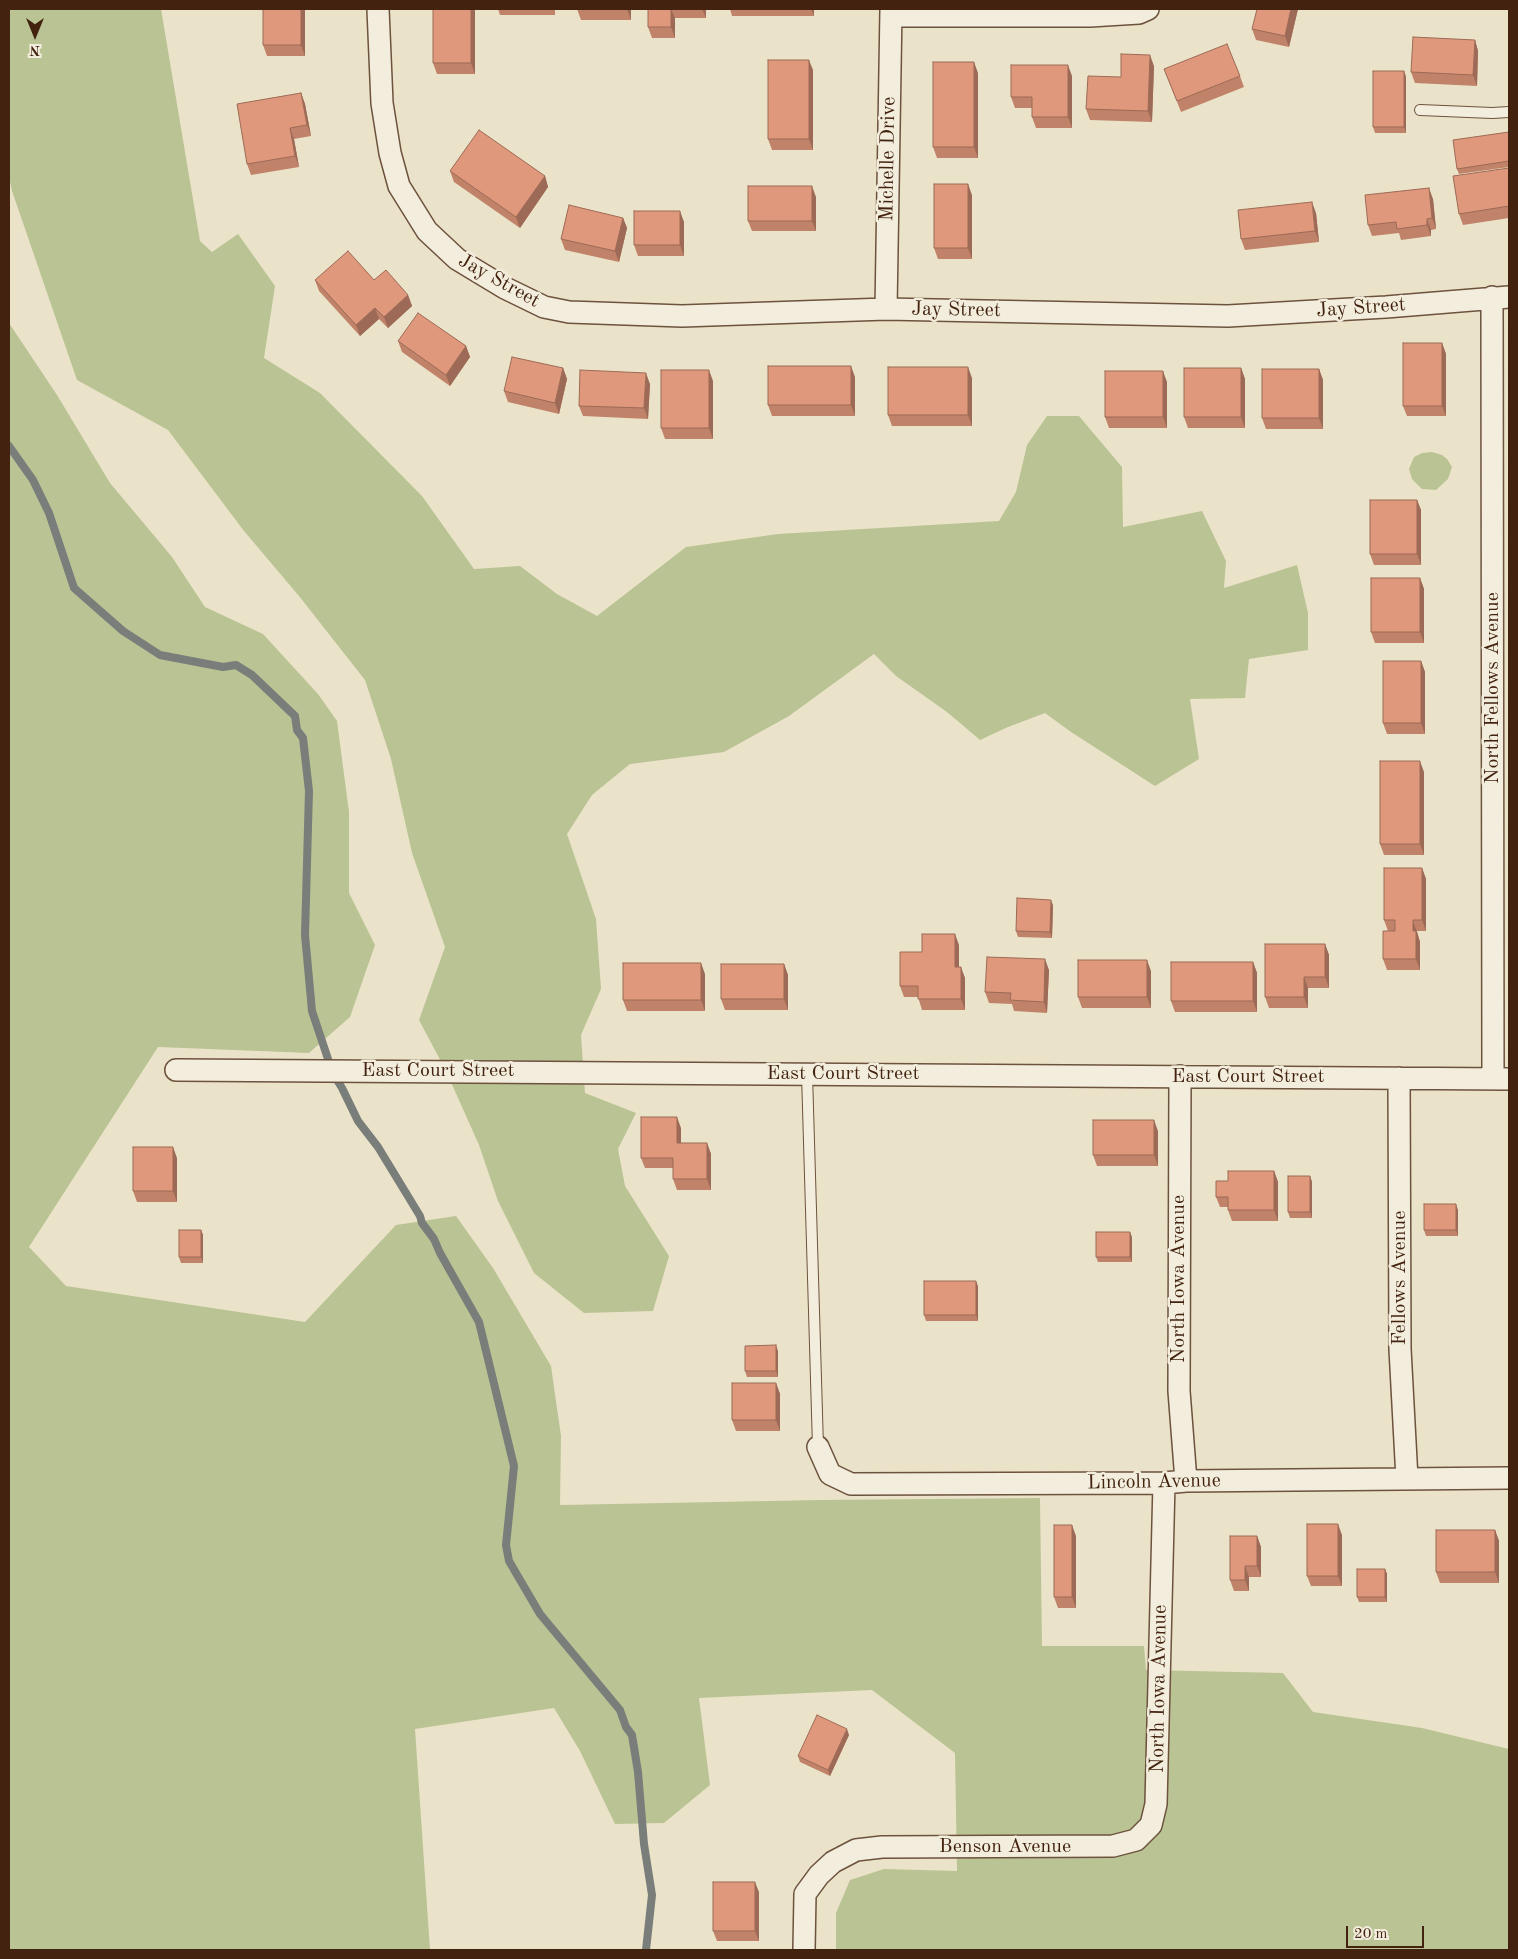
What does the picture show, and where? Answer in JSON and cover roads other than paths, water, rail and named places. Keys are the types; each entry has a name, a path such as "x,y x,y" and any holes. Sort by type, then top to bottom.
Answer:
{"street":[{"name":"Jay Street","path":"378,9 382,103 390,153 399,186 427,231 457,259 505,288 544,307 569,312 682,316 886,309 1228,316 1386,307 1501,297"},
{"path":"891,13 1090,16 1139,13 1148,9"},
{"name":"Michelle Drive","path":"886,309 891,13"},
{"name":"North Fellows Avenue","path":"1501,297 1501,1079"},
{"name":"East Court Street","path":"176,1070 1501,1079"},
{"name":"North Iowa Avenue","path":"1180,1076 1179,1391 1186,1481"},
{"name":"Fellows Avenue","path":"1399,1078 1400,1349 1407,1479"},
{"name":"Lincoln Avenue","path":"818,1447 830,1474 851,1484 1164,1484 1186,1481 1509,1478"},
{"name":"North Iowa Avenue","path":"1156,1804 1164,1484"},
{"name":"Benson Avenue","path":"804,1950 805,1894 819,1875 833,1862 856,1850 882,1847 1113,1846 1136,1840 1151,1825 1156,1804"}],"lane":[{"path":"1420,110 1509,112"},
{"path":"807,1074 818,1447"}],"waterway":[{"path":"9,446 33,480 49,513 74,588 123,631 160,655 223,667 236,665 252,675 295,716 297,730 303,738 309,791 305,935 312,1011 329,1062 358,1121 378,1147 420,1216 422,1223 434,1239 479,1322 514,1466 506,1545 509,1561 540,1614 620,1710 626,1727 632,1735 638,1772 644,1844 652,1895 646,1950"}]}
